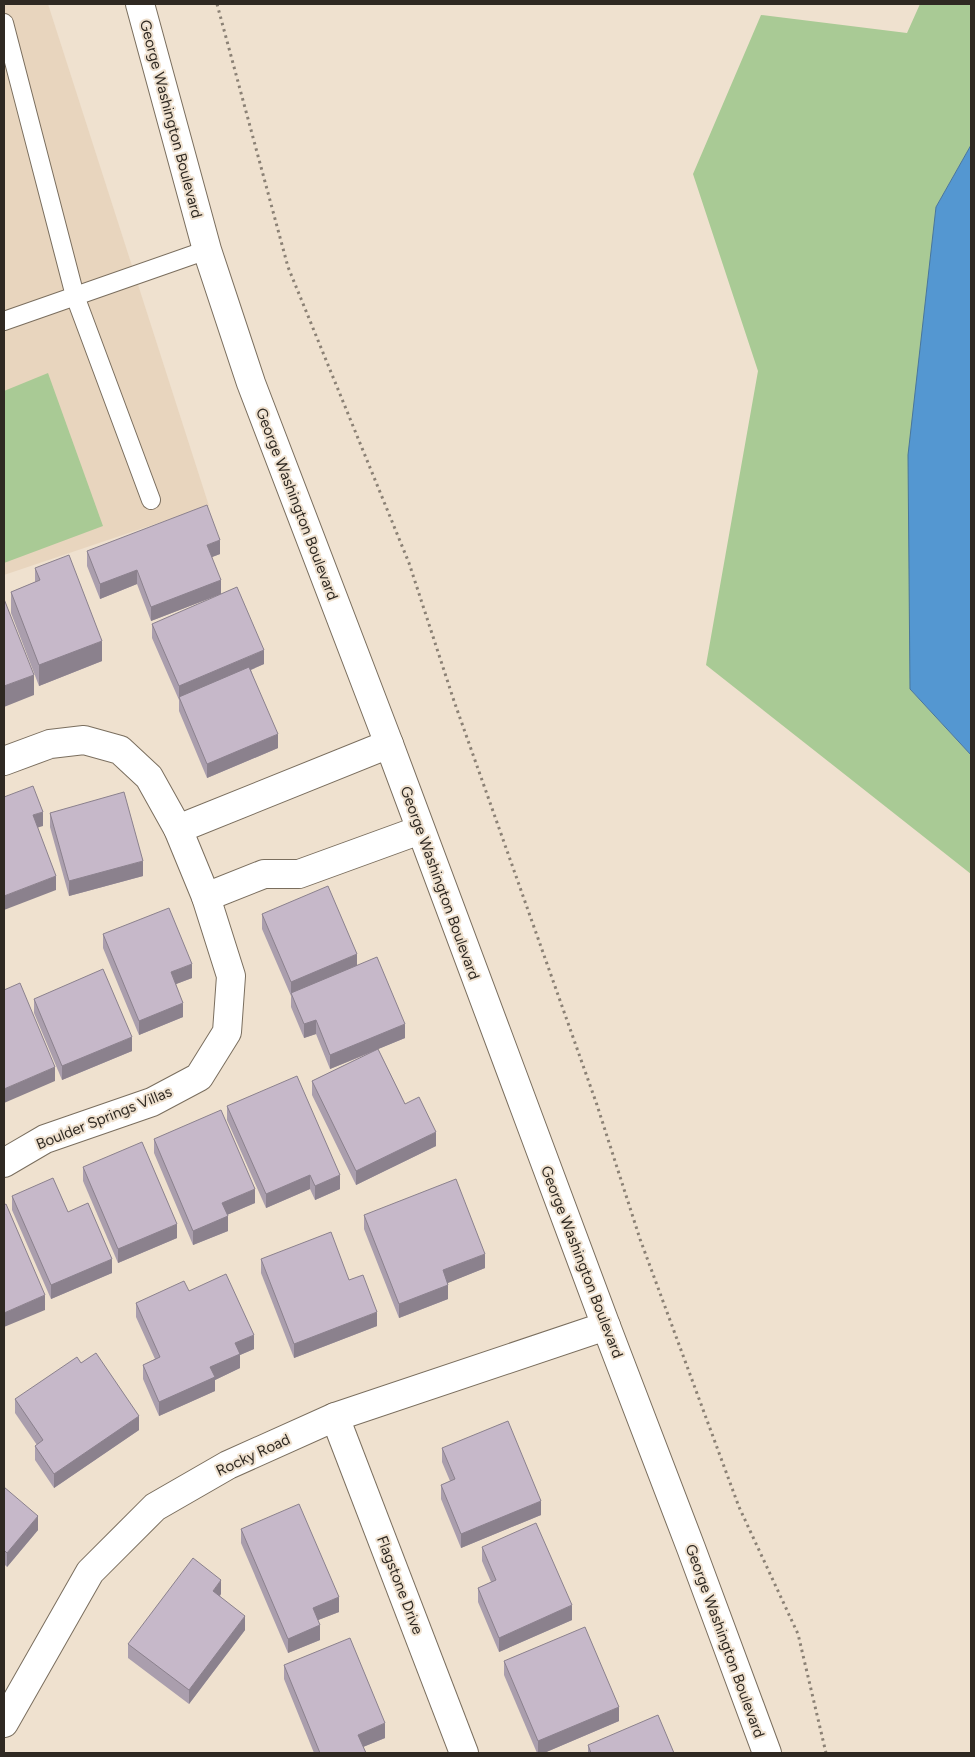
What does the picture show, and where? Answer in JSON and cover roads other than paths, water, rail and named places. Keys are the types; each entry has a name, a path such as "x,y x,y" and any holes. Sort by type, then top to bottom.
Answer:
{"street":[{"name":"George Washington Boulevard","path":"140,4 207,250 251,383 389,744 606,1326 695,1557 766,1753"},
{"name":"Boulder Springs Villas","path":"4,761 50,744 84,740 120,750 149,777 178,829 206,897 232,976 227,1032 199,1078 152,1102 45,1139 4,1163"},
{"path":"178,829 389,744"},
{"path":"206,897 264,874 299,874 420,830"},
{"name":"Rocky Road","path":"4,1723 90,1572 156,1507 228,1465 335,1417 606,1326"},
{"name":"Flagstone Drive","path":"335,1417 464,1753"}],"lane":[{"path":"4,23 75,296 151,500"},
{"path":"4,321 207,250"}],"water":[{"path":"971,145 971,755 910,689 908,455 936,207"}]}
